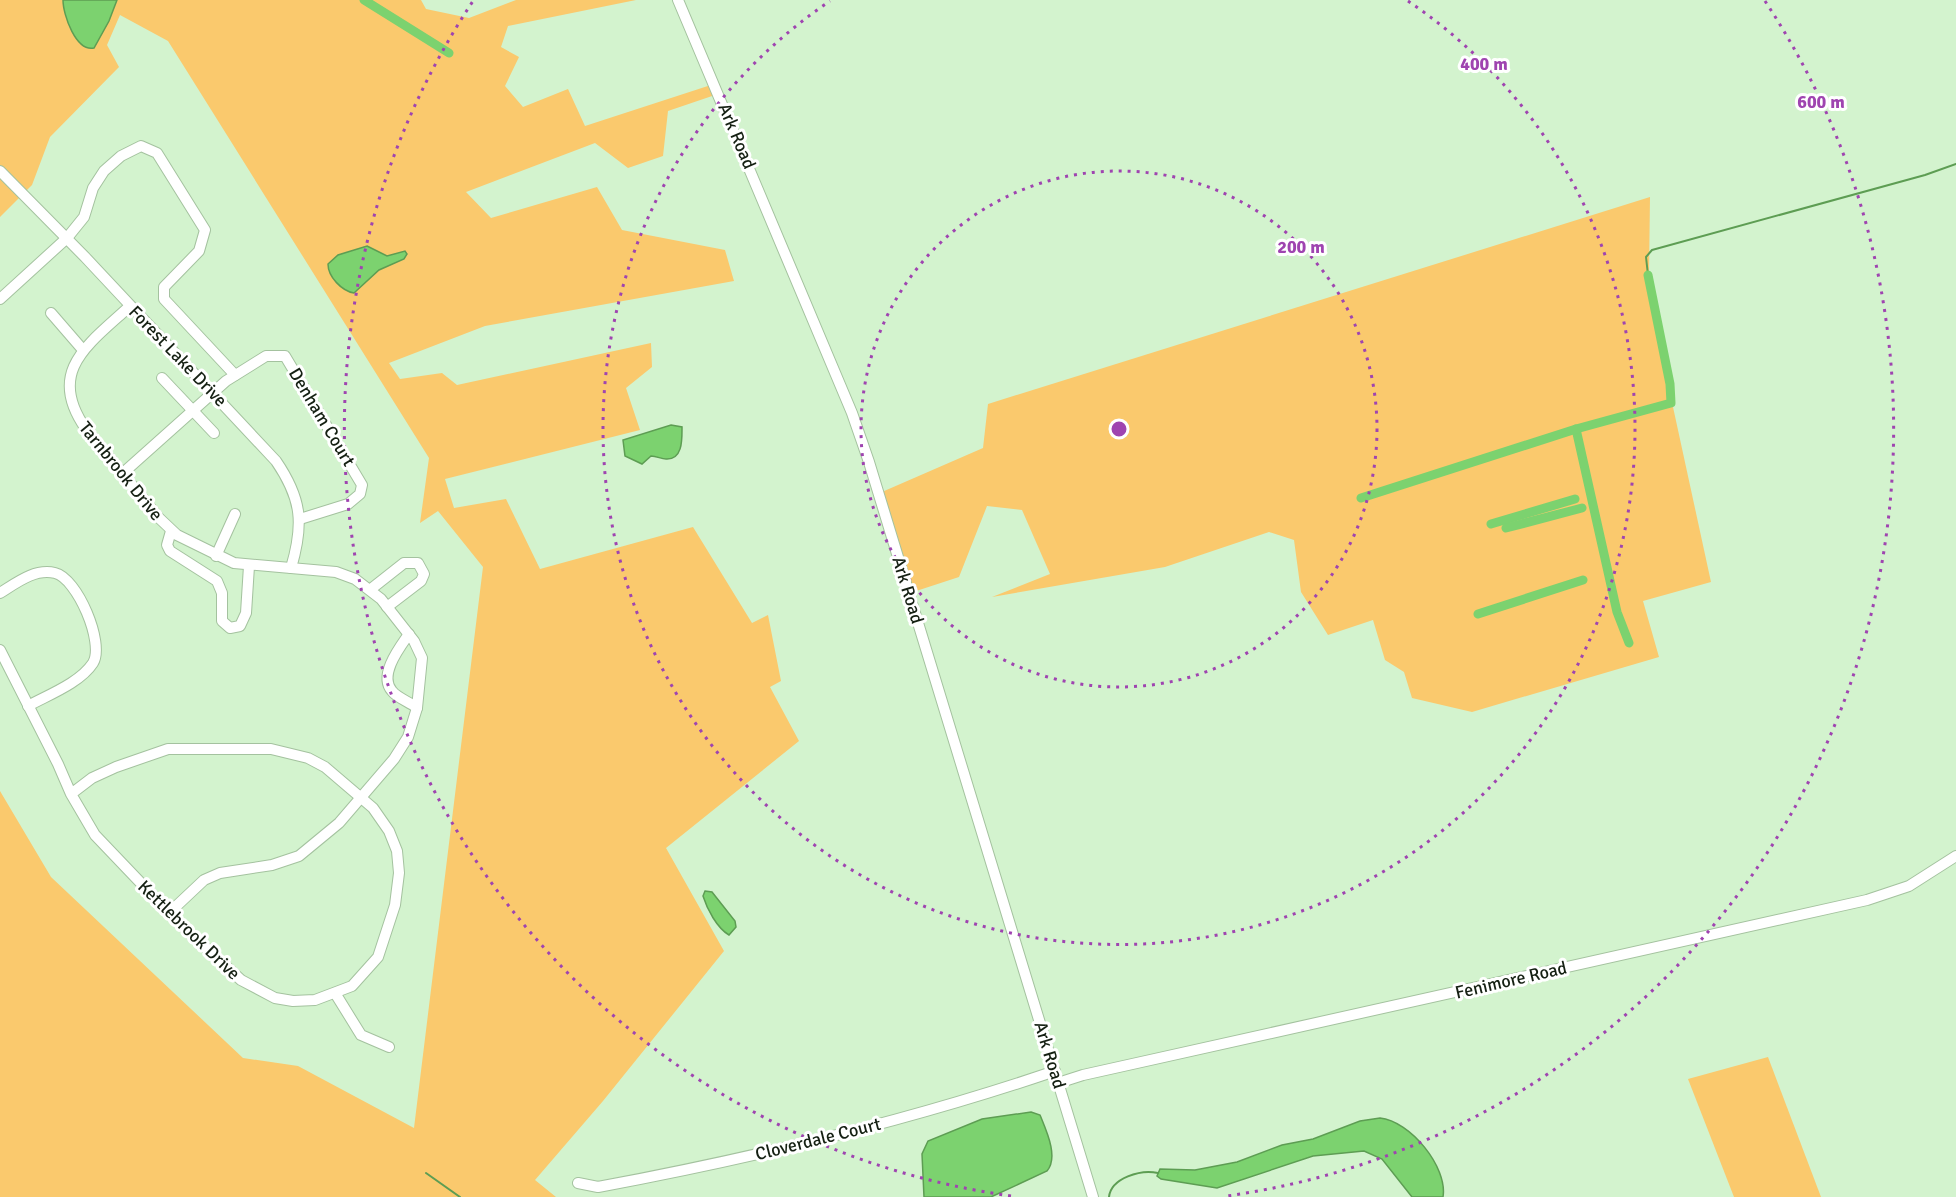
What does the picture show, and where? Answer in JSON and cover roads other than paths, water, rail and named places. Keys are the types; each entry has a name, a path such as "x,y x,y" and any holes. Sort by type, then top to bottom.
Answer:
{"street":[{"name":"Ark Road","path":"678,0 852,413 869,462 1093,1197"},
{"path":"0,299 67,238 84,217 96,182 109,166 141,146 152,149 199,217 205,230 198,251 164,287 164,299 235,375"},
{"name":"Forest Lake Drive","path":"0,171 67,238 276,461 294,494 300,519 298,544 291,568"},
{"name":"Tarnbrook Drive","path":"130,306 83,350 75,362 69,379 72,405 97,444 171,531 216,556 249,566 291,568 345,575 371,589"},
{"path":"51,313 83,350"},
{"name":"Denham Court","path":"123,473 235,375 266,356 285,356 360,479 362,489 352,501 300,519"},
{"path":"162,378 214,433"},
{"path":"216,556 235,514"},
{"path":"171,531 167,545 170,551 217,581 222,593 222,621 230,628 240,627 245,618 249,566"},
{"path":"170,912 212,877 272,865 299,856 334,827 361,798 404,744 417,708 422,658 409,634 371,589 404,563 418,563 424,574 421,581 387,607"},
{"path":"0,593 37,573 57,573 70,583 97,640 97,652 89,668 75,680 28,706"},
{"path":"409,634 392,657 389,683 393,692 417,708"},
{"name":"Kettlebrook Drive","path":"0,650 71,794 104,847 224,966 255,990 275,998 293,1001 315,999 335,993 360,980 378,957 390,926 398,884 399,861 389,831 379,815 325,767 291,751 191,747 168,749 138,757 92,778 71,794"},
{"name":"Fenimore Road","path":"1058,1083 1083,1075 1867,900 1909,886 1956,856"},
{"path":"335,993 361,1035 389,1047"},
{"name":"Cloverdale Court","path":"578,1183 598,1187 793,1148 965,1102 1054,1071"}],"waterway":[{"path":"364,0 449,53"},
{"path":"1648,275 1646,257 1652,250 1925,175 1956,164"},
{"path":"1361,498 1576,429 1671,403 1670,384 1648,275"},
{"path":"1576,429 1617,612 1629,643"},
{"path":"1491,524 1575,499"},
{"path":"1506,528 1582,508"},
{"path":"1478,614 1583,580"},
{"path":"1109,1197 1115,1185 1128,1176 1143,1172 1158,1173"},
{"path":"426,1173 460,1197"}]}
